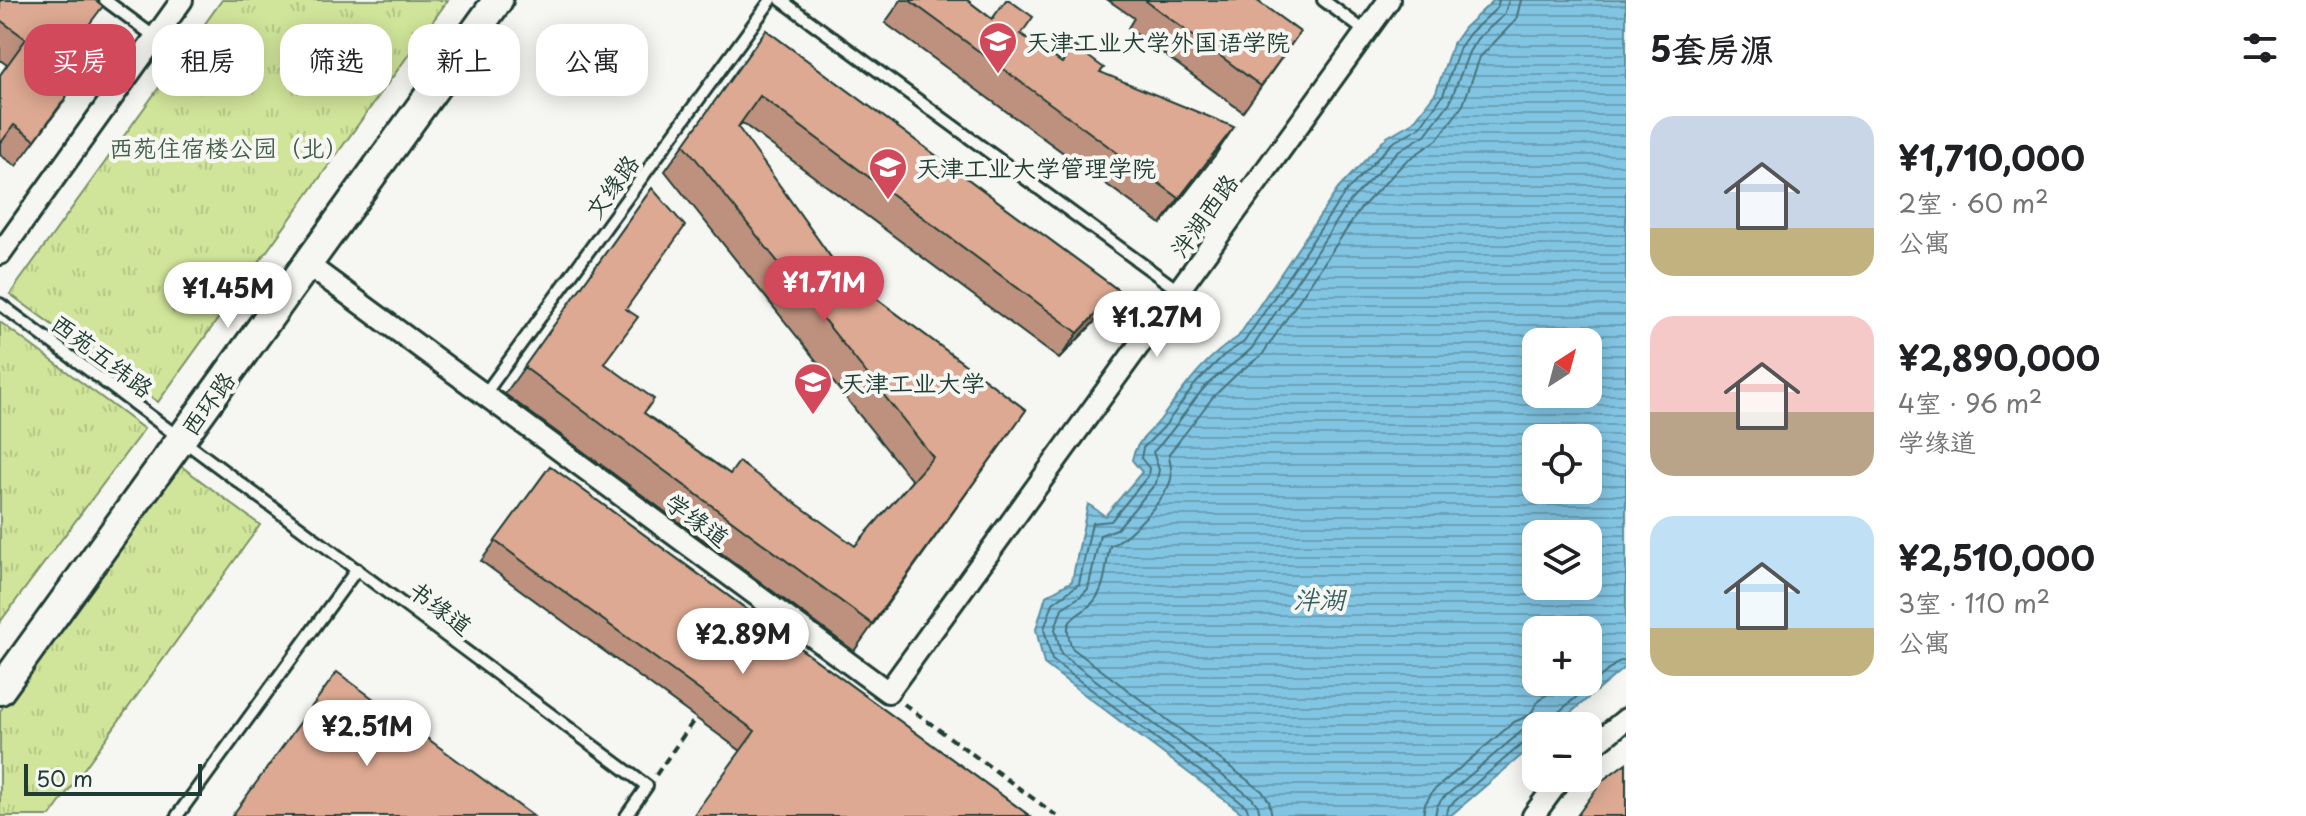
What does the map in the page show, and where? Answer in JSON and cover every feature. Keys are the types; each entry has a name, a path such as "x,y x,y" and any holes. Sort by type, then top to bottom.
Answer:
{"street":[{"path":"164,24 182,0"},
{"name":"西环路","path":"0,690 498,0"},
{"name":"泮湖西路","path":"888,692 1389,0"},
{"path":"0,254 152,41"},
{"name":"学缘道","path":"307,264 888,692"},
{"path":"1602,739 1626,719"},
{"path":"1533,816 1551,792"}],"lane":[{"path":"105,0 152,35"},
{"name":"文缘路","path":"484,395 771,0"},
{"path":"781,0 1179,291"},
{"path":"1323,0 1366,32"},
{"name":"西苑五纬路","path":"0,304 181,438"},
{"name":"书缘道","path":"181,438 647,786"},
{"path":"177,816 357,569"},
{"path":"626,816 647,786"}],"path":[{"path":"888,692 1057,816"},
{"path":"647,786 702,710"}],"green space":[{"name":"西苑住宿楼公园（北）","path":"222,0 448,0 431,24 408,24 408,55 392,78 392,24 280,24 280,96 379,96 158,402 10,294 153,96 264,96 264,24 205,24"},
{"path":"0,322 144,429 0,622"},
{"path":"181,466 260,525 50,816 0,816 0,711"}],"water":[{"name":"泮湖","path":"1494,0 1626,0 1626,666 1602,686 1602,616 1522,616 1522,696 1590,696 1572,712 1522,712 1522,755 1450,816 1246,816 1044,664 1036,629 1046,596 1072,581 1088,504 1105,516 1142,472 1132,460 1139,443 1204,365 1238,337 1338,189 1387,137 1413,122 1436,92 1452,45 1464,28"}],"building":[{"path":"0,0 95,0 103,6 90,24 24,24 24,38 0,20"},
{"path":"909,0 967,0 992,19 1009,0 1033,17 1021,34 1062,63 1074,46 1104,68 1100,72 1234,127 1179,198"},
{"path":"1147,0 1256,0 1300,32 1261,86"},
{"path":"766,30 1118,290 1078,333 760,96 738,127 842,273 1026,410 872,624 524,367 652,188 685,226 626,309 638,317 604,363 654,399 644,413 730,474 739,462 855,546 933,457 684,144"},
{"path":"24,42 24,96 67,96 35,140 14,125 0,144 0,75"},
{"path":"550,466 1030,816 693,816 755,731 495,541"},
{"path":"337,672 533,816 232,816"},
{"path":"1626,763 1626,816 1577,816 1594,792 1602,792 1603,780"}],"place":[{"name":"天津工业大学外国语学院","path":"998,75"},
{"name":"天津工业大学管理学院","path":"888,201"},
{"name":"天津工业大学","path":"813,416"}]}
